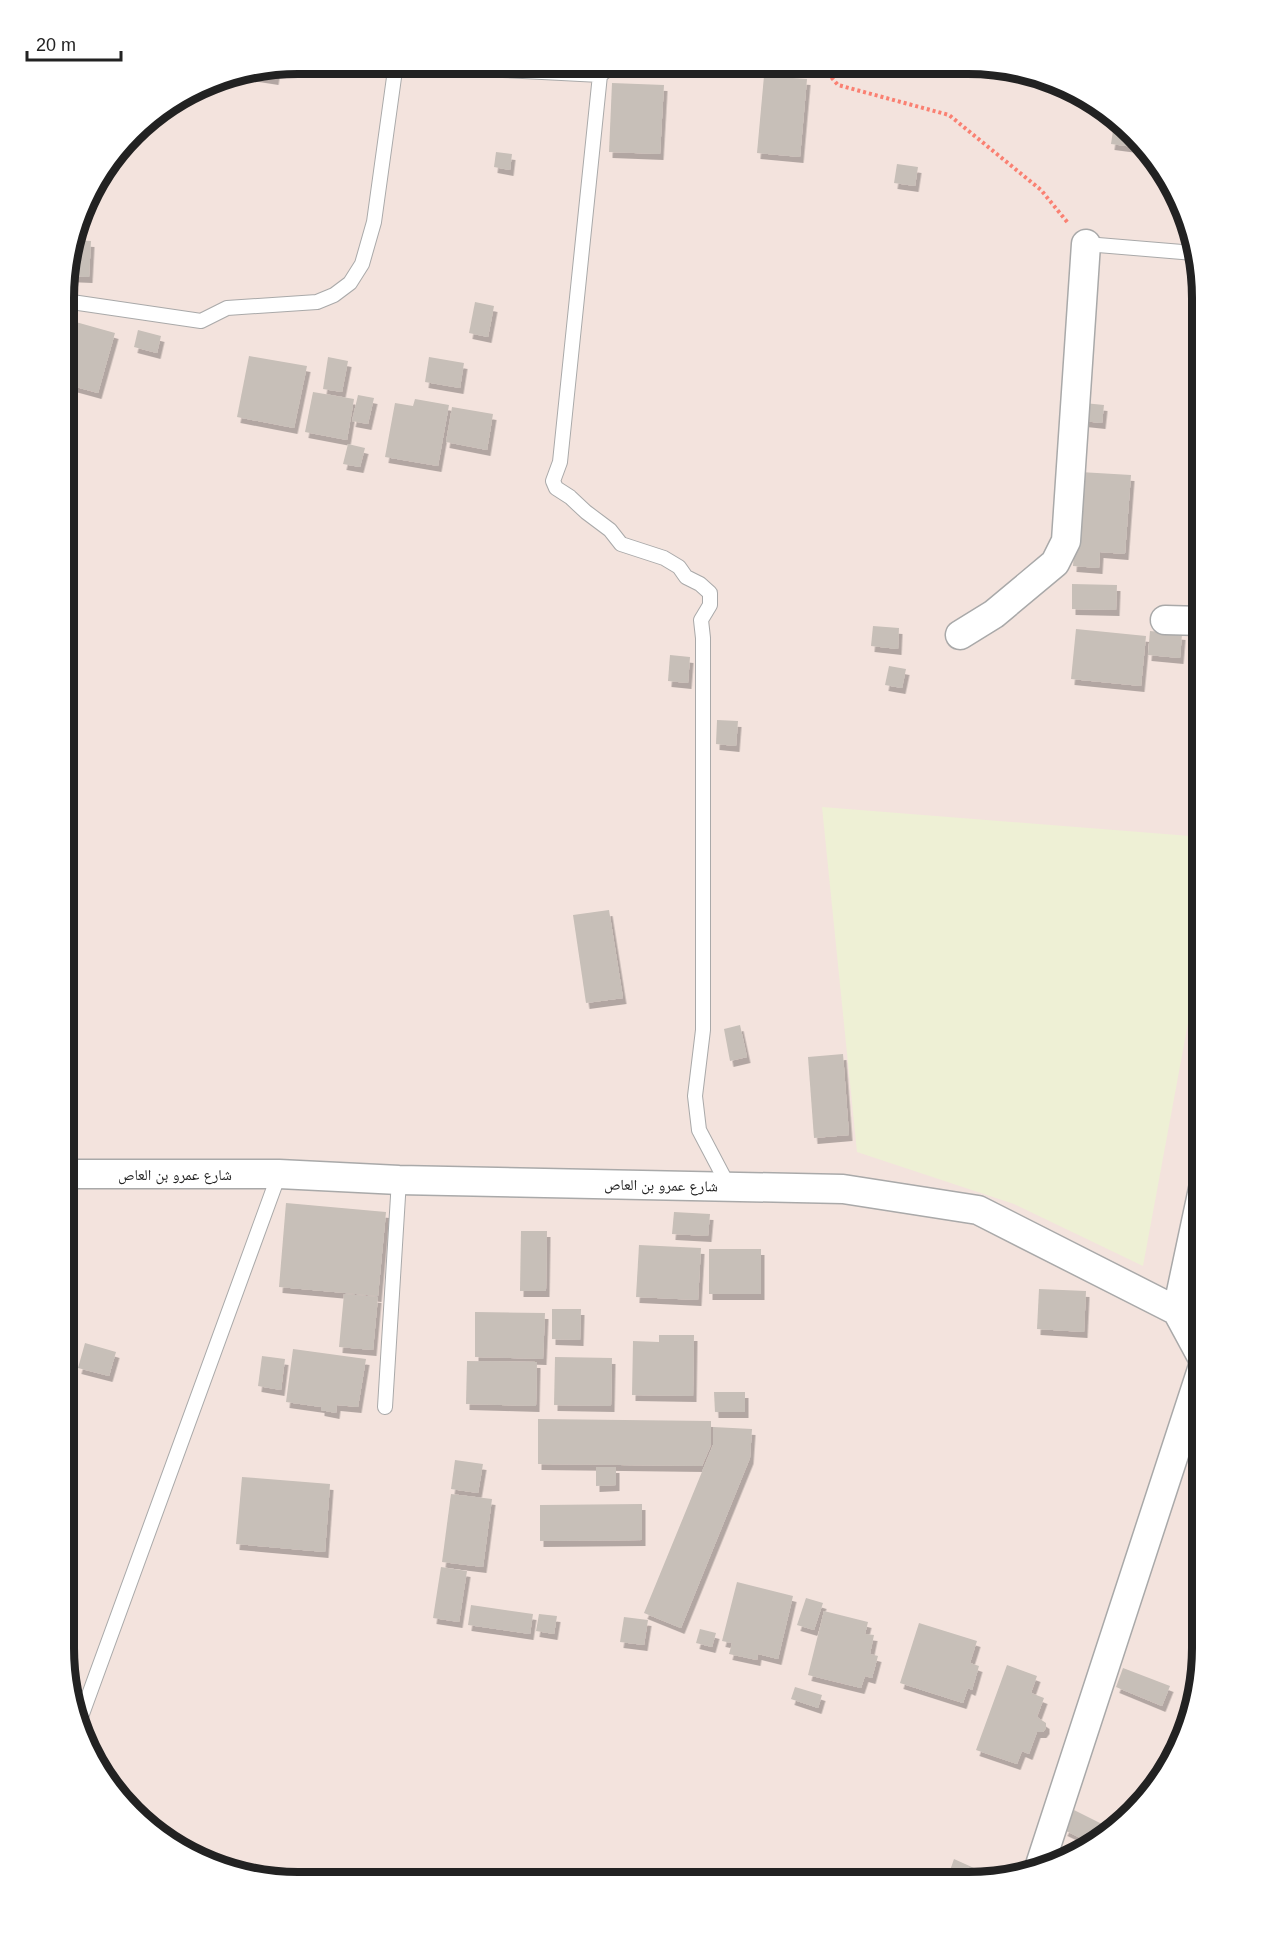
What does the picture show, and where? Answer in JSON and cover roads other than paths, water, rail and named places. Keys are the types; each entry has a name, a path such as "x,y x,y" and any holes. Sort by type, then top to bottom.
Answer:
{"street":[{"path":"960,635 994,614 1055,563 1066,541 1086,244"},
{"path":"1165,620 1192,621"},
{"name":"شارع عمرو بن العاص","path":"74,1174 279,1174 399,1180 843,1189 978,1210 1177,1311"},
{"path":"1192,1241 1177,1311 1192,1339"},
{"path":"1042,1860 1192,1400"}],"lane":[{"path":"74,302 201,321 227,308 317,302 334,295 350,283 362,264 371,232 394,74"},
{"path":"581,74 600,75 560,462 553,481 556,488 610,530 621,544 664,558 679,567 686,577 700,584 710,593 710,605 701,620 703,638 703,1030 695,1096 699,1130 729,1187"},
{"path":"1086,244 1188,252"},
{"path":"83,1712 279,1174"},
{"path":"385,1407 399,1180"}]}
